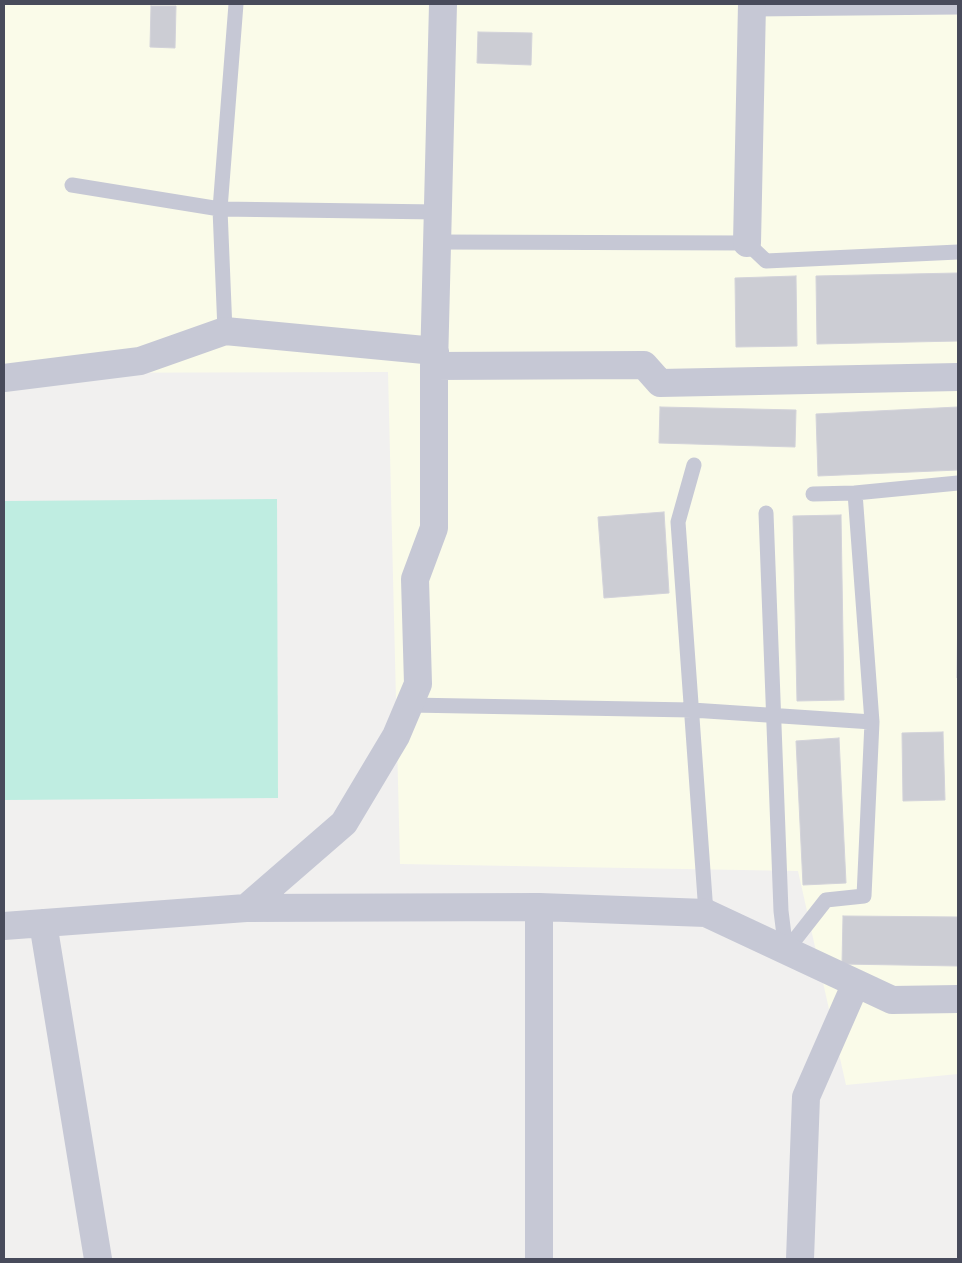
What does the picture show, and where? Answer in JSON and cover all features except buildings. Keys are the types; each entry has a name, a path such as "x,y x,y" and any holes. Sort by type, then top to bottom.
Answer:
{"street":[{"path":"246,908 344,823 396,736 418,684 415,579 434,528 434,358 444,4"},
{"path":"747,243 752,6"},
{"path":"4,378 140,361 225,331 434,358 644,365 660,383 958,377"},
{"path":"539,907 539,1259"},
{"path":"4,926 246,908 539,907 706,913 892,1000 958,998"},
{"path":"43,923 98,1259"},
{"path":"800,1259 806,1097 856,983"}],"lane":[{"path":"225,331 220,209 236,4"},
{"path":"752,6 958,7"},
{"path":"72,185 220,209 438,212"},
{"path":"437,242 747,243 766,261 958,252"},
{"path":"694,464 678,522 706,913"},
{"path":"813,494 855,493 958,483"},
{"path":"786,951 826,900 864,896 872,722 855,493"},
{"path":"766,513 781,911 786,951"},
{"path":"409,705 692,710 872,722"}],"shaded area":[{"path":"4,4 958,4 958,1074 846,1085 798,871 400,864 388,372 4,373"}],"green space":[{"path":"277,499 278,798 4,800 4,501"}]}
